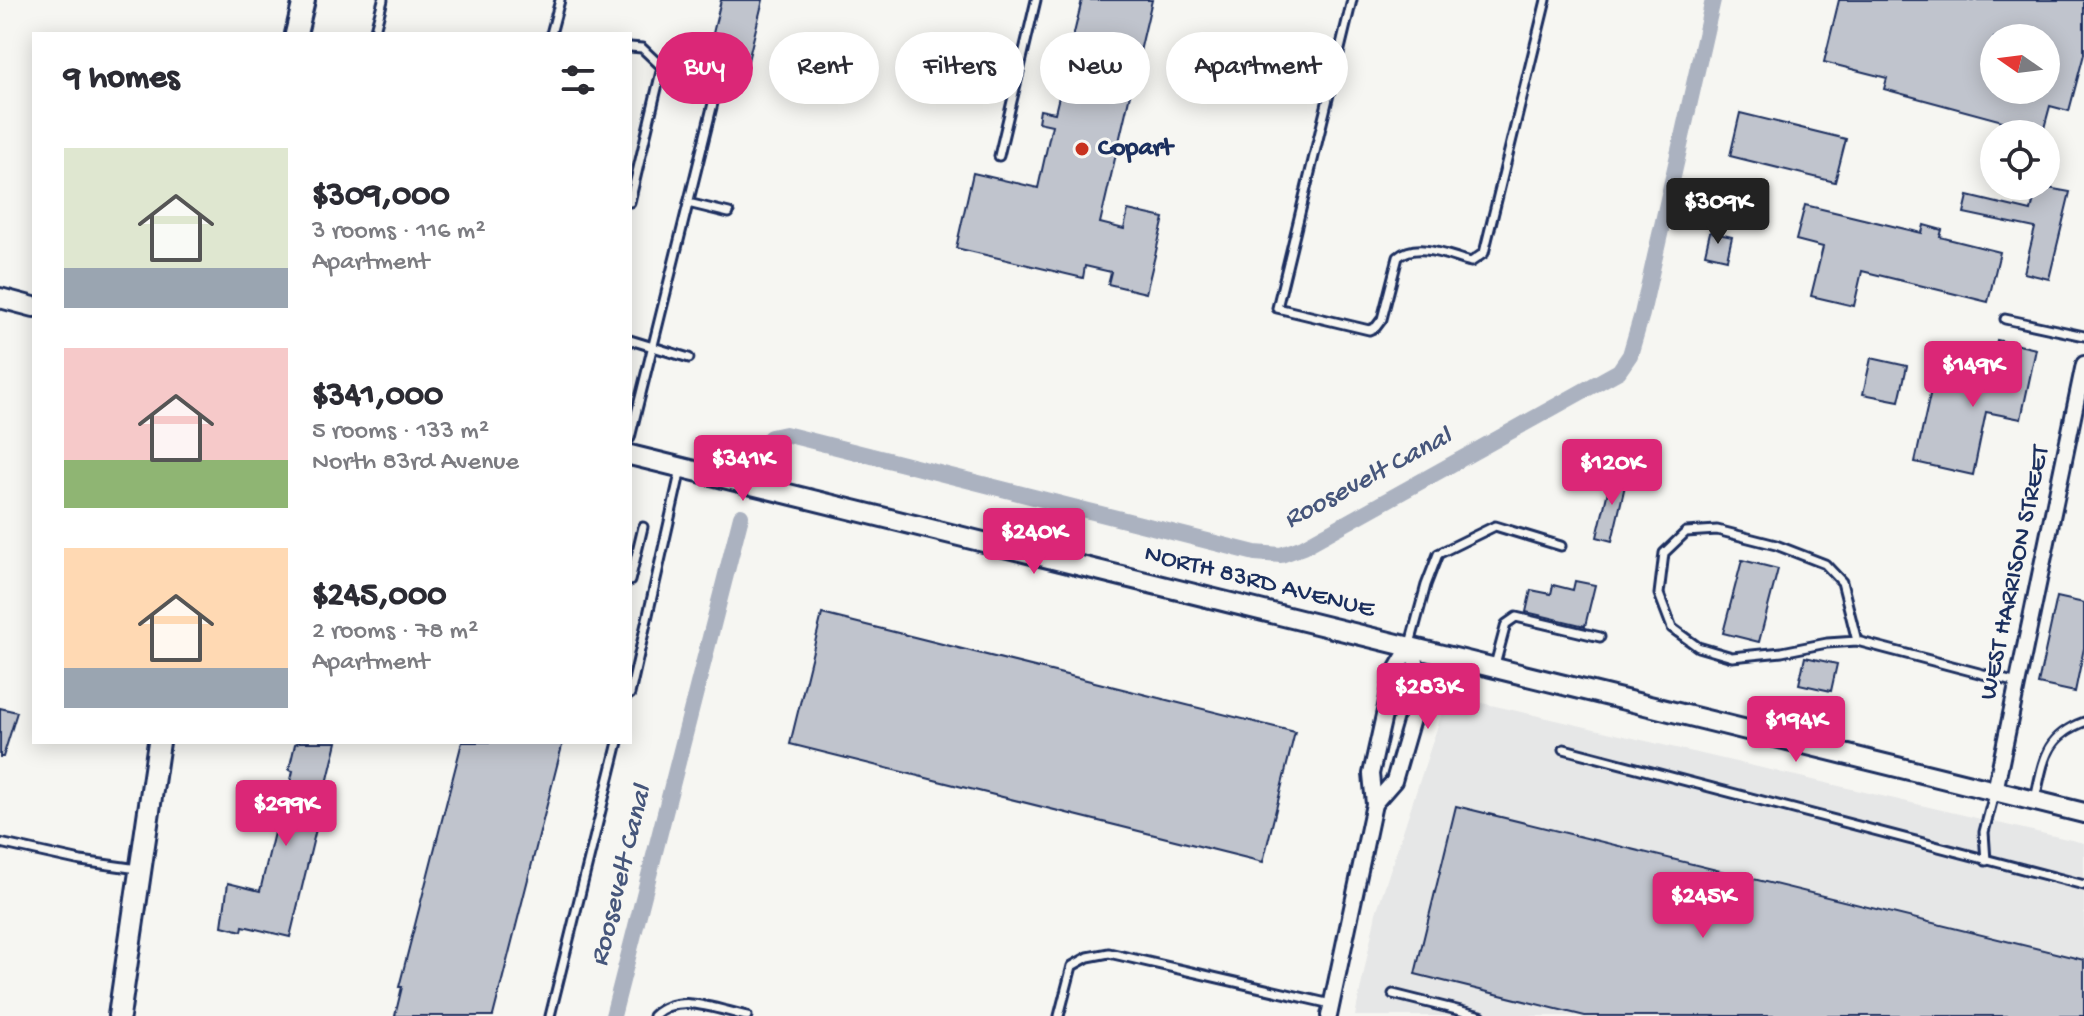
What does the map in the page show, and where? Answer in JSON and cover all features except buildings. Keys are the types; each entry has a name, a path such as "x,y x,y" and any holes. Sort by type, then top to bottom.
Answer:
{"main road":[{"path":"296,32 304,0"},
{"path":"0,298 32,306"},
{"name":"NORTH 83RD AVENUE","path":"632,455 2084,813"},
{"path":"119,1016 159,744"}],"street":[{"name":"WEST HARRISON STREET","path":"1995,791 2082,388 2084,364"},
{"path":"1330,1010 1374,804 1371,774 1393,675 1410,646"},
{"path":"1374,804 1394,781 1423,681 1410,646"}],"lane":[{"path":"375,32 383,0"},
{"path":"552,32 560,0"},
{"path":"999,156 1036,0"},
{"path":"1352,0 1277,308 1369,330 1382,319 1398,257 1406,251 1415,248 1471,262 1484,253 1546,0"},
{"path":"632,47 642,48 656,61"},
{"path":"632,194 656,92"},
{"path":"632,430 713,104"},
{"path":"688,203 729,213"},
{"path":"2005,319 2084,336"},
{"path":"632,341 689,358"},
{"path":"632,681 681,466"},
{"path":"1410,646 1426,585 1438,554 1495,526 1561,546"},
{"path":"632,573 643,527"},
{"path":"1857,641 1842,582 1825,564 1776,545 1717,530 1686,532 1664,553 1659,594 1672,628 1698,647 1732,657 1857,641 2017,683"},
{"path":"1494,667 1506,624 1516,617 1600,637"},
{"path":"2034,801 2050,745 2058,735 2084,722"},
{"path":"550,1016 618,744"},
{"path":"1564,749 2084,885"},
{"path":"1986,861 1984,832 1995,791"},
{"path":"0,843 81,861 140,869"},
{"path":"1059,1016 1072,966 1088,957 1109,953 1330,1010"},
{"path":"1393,994 1481,1016"},
{"path":"653,1016 671,1003 685,1002 747,1016"}],"shaded area":[{"path":"1448,695 2084,843 2084,1016 1355,1016 1376,913"}],"waterway":[{"name":"Roosevelt Canal","path":"758,449 771,437 785,434 1255,553 1281,555 1303,547 1619,371 1630,355 1642,314 1713,0"},
{"name":"Roosevelt Canal","path":"613,1016 741,516"}],"place":[{"name":"Copart","path":"1082,149"}]}
